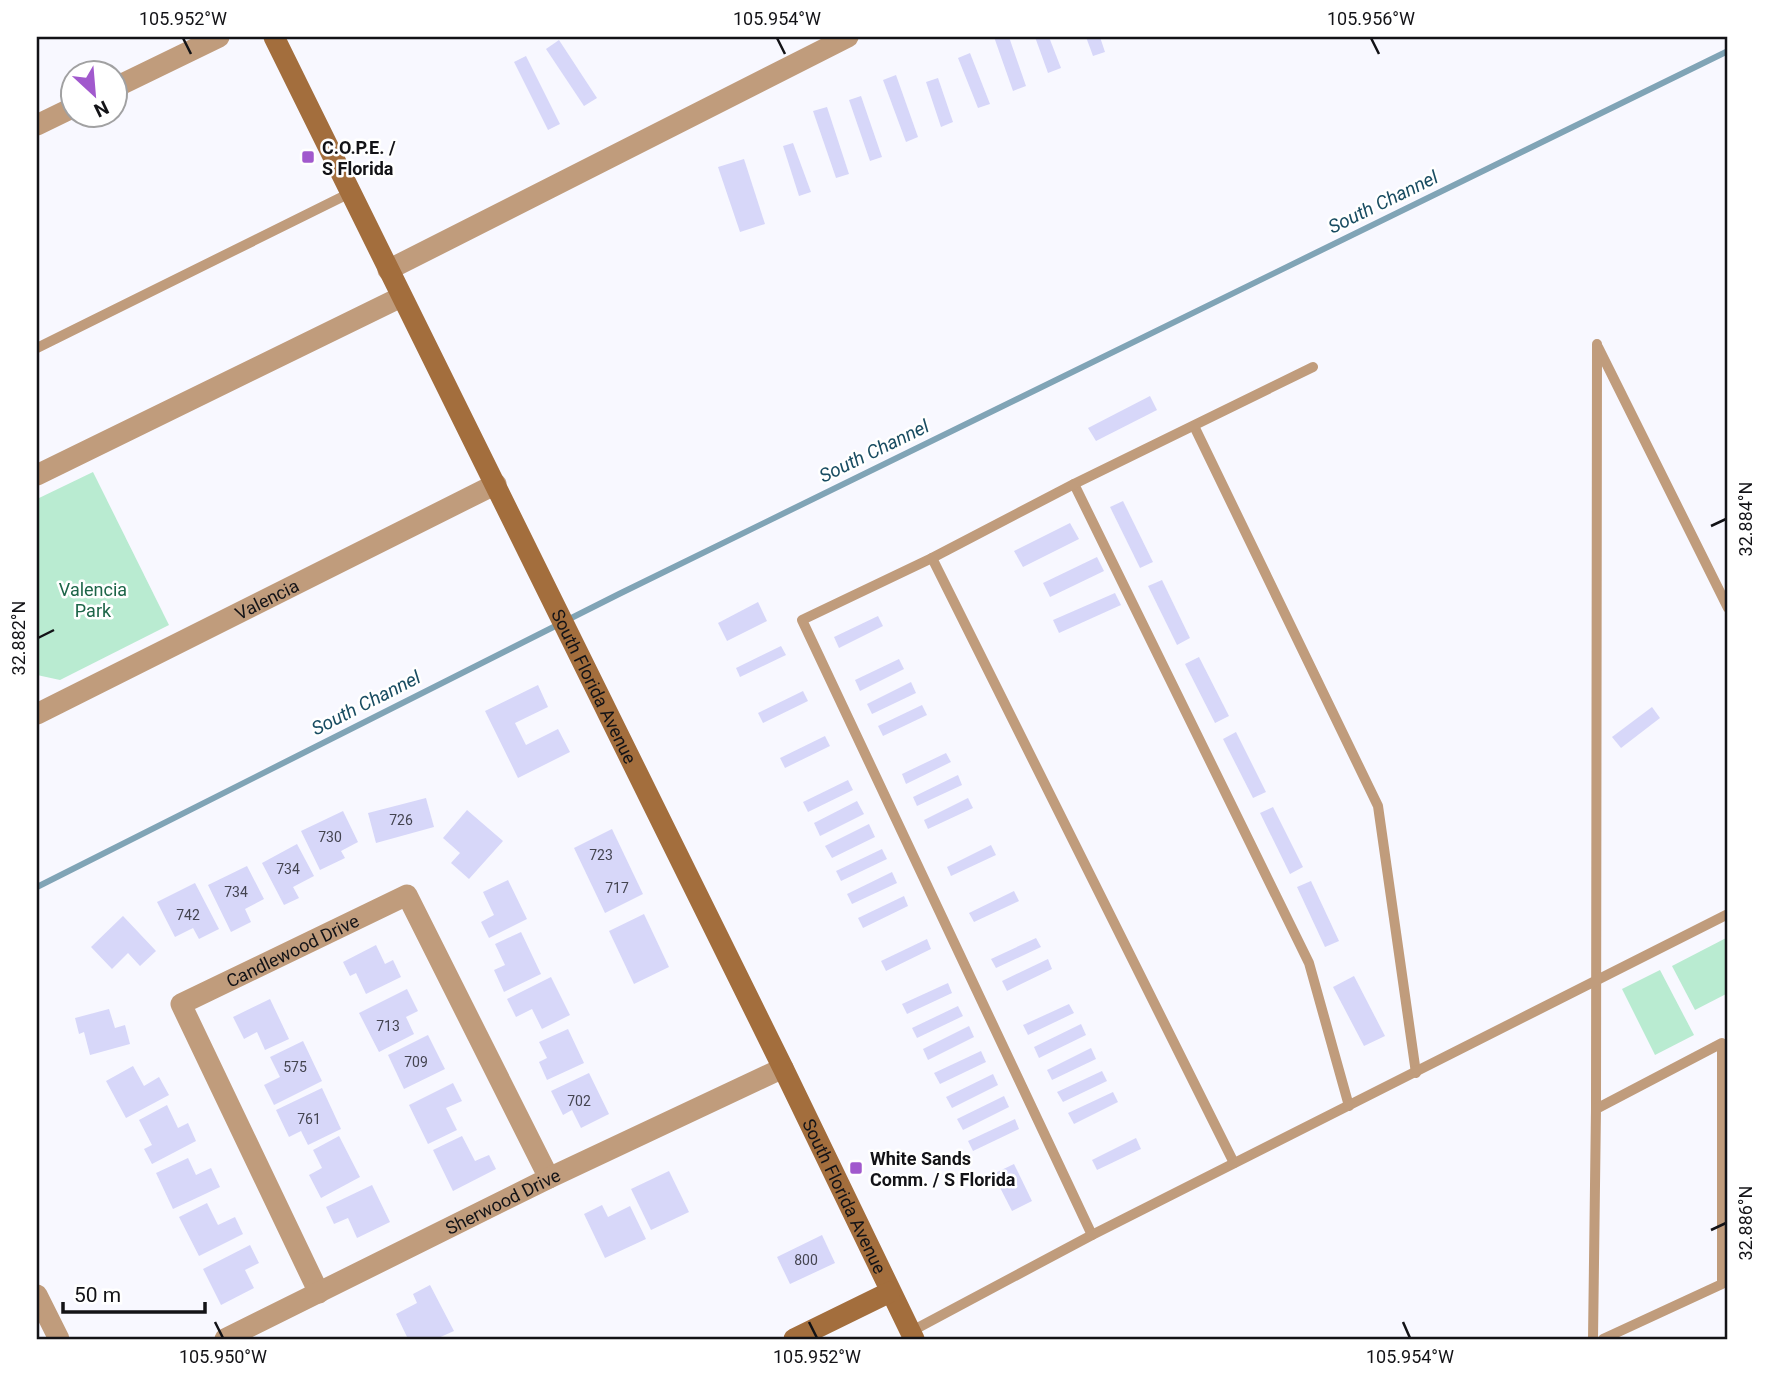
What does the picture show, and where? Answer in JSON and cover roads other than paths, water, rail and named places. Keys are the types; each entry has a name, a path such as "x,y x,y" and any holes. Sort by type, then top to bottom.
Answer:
{"main road":[{"name":"South Florida Avenue","path":"274,37 783,1068 912,1336"},
{"path":"794,1339 890,1292"}],"street":[{"path":"130,80 219,37"},
{"path":"388,270 848,37"},
{"path":"37,125 60,114"},
{"path":"37,474 401,297"},
{"name":"Valencia","path":"37,714 496,484"},
{"name":"Candlewood Drive","path":"319,1293 181,1004 407,895 549,1178"},
{"name":"Sherwood Drive","path":"225,1339 549,1178 783,1068"},
{"path":"37,1295 59,1339"}],"lane":[{"path":"37,348 350,193"},
{"path":"1593,1339 1597,344 1728,608"},
{"path":"1092,1235 802,620 932,558 1074,484 1313,367"},
{"path":"1194,426 1378,806 1416,1073"},
{"path":"1074,484 1309,963 1349,1106"},
{"path":"932,558 1234,1163"},
{"path":"912,1336 1092,1235 1728,914"},
{"path":"1596,1109 1722,1043 1722,1284 1603,1339"}],"waterway":[{"name":"South Channel","path":"37,887 619,594 1728,51"}],"place":[{"name":"C.O.P.E. / S Florida","path":"308,157"},
{"name":"White Sands Comm. / S Florida","path":"856,1168"}],"park label":[{"name":"Valencia Park","path":"93,599"}]}
